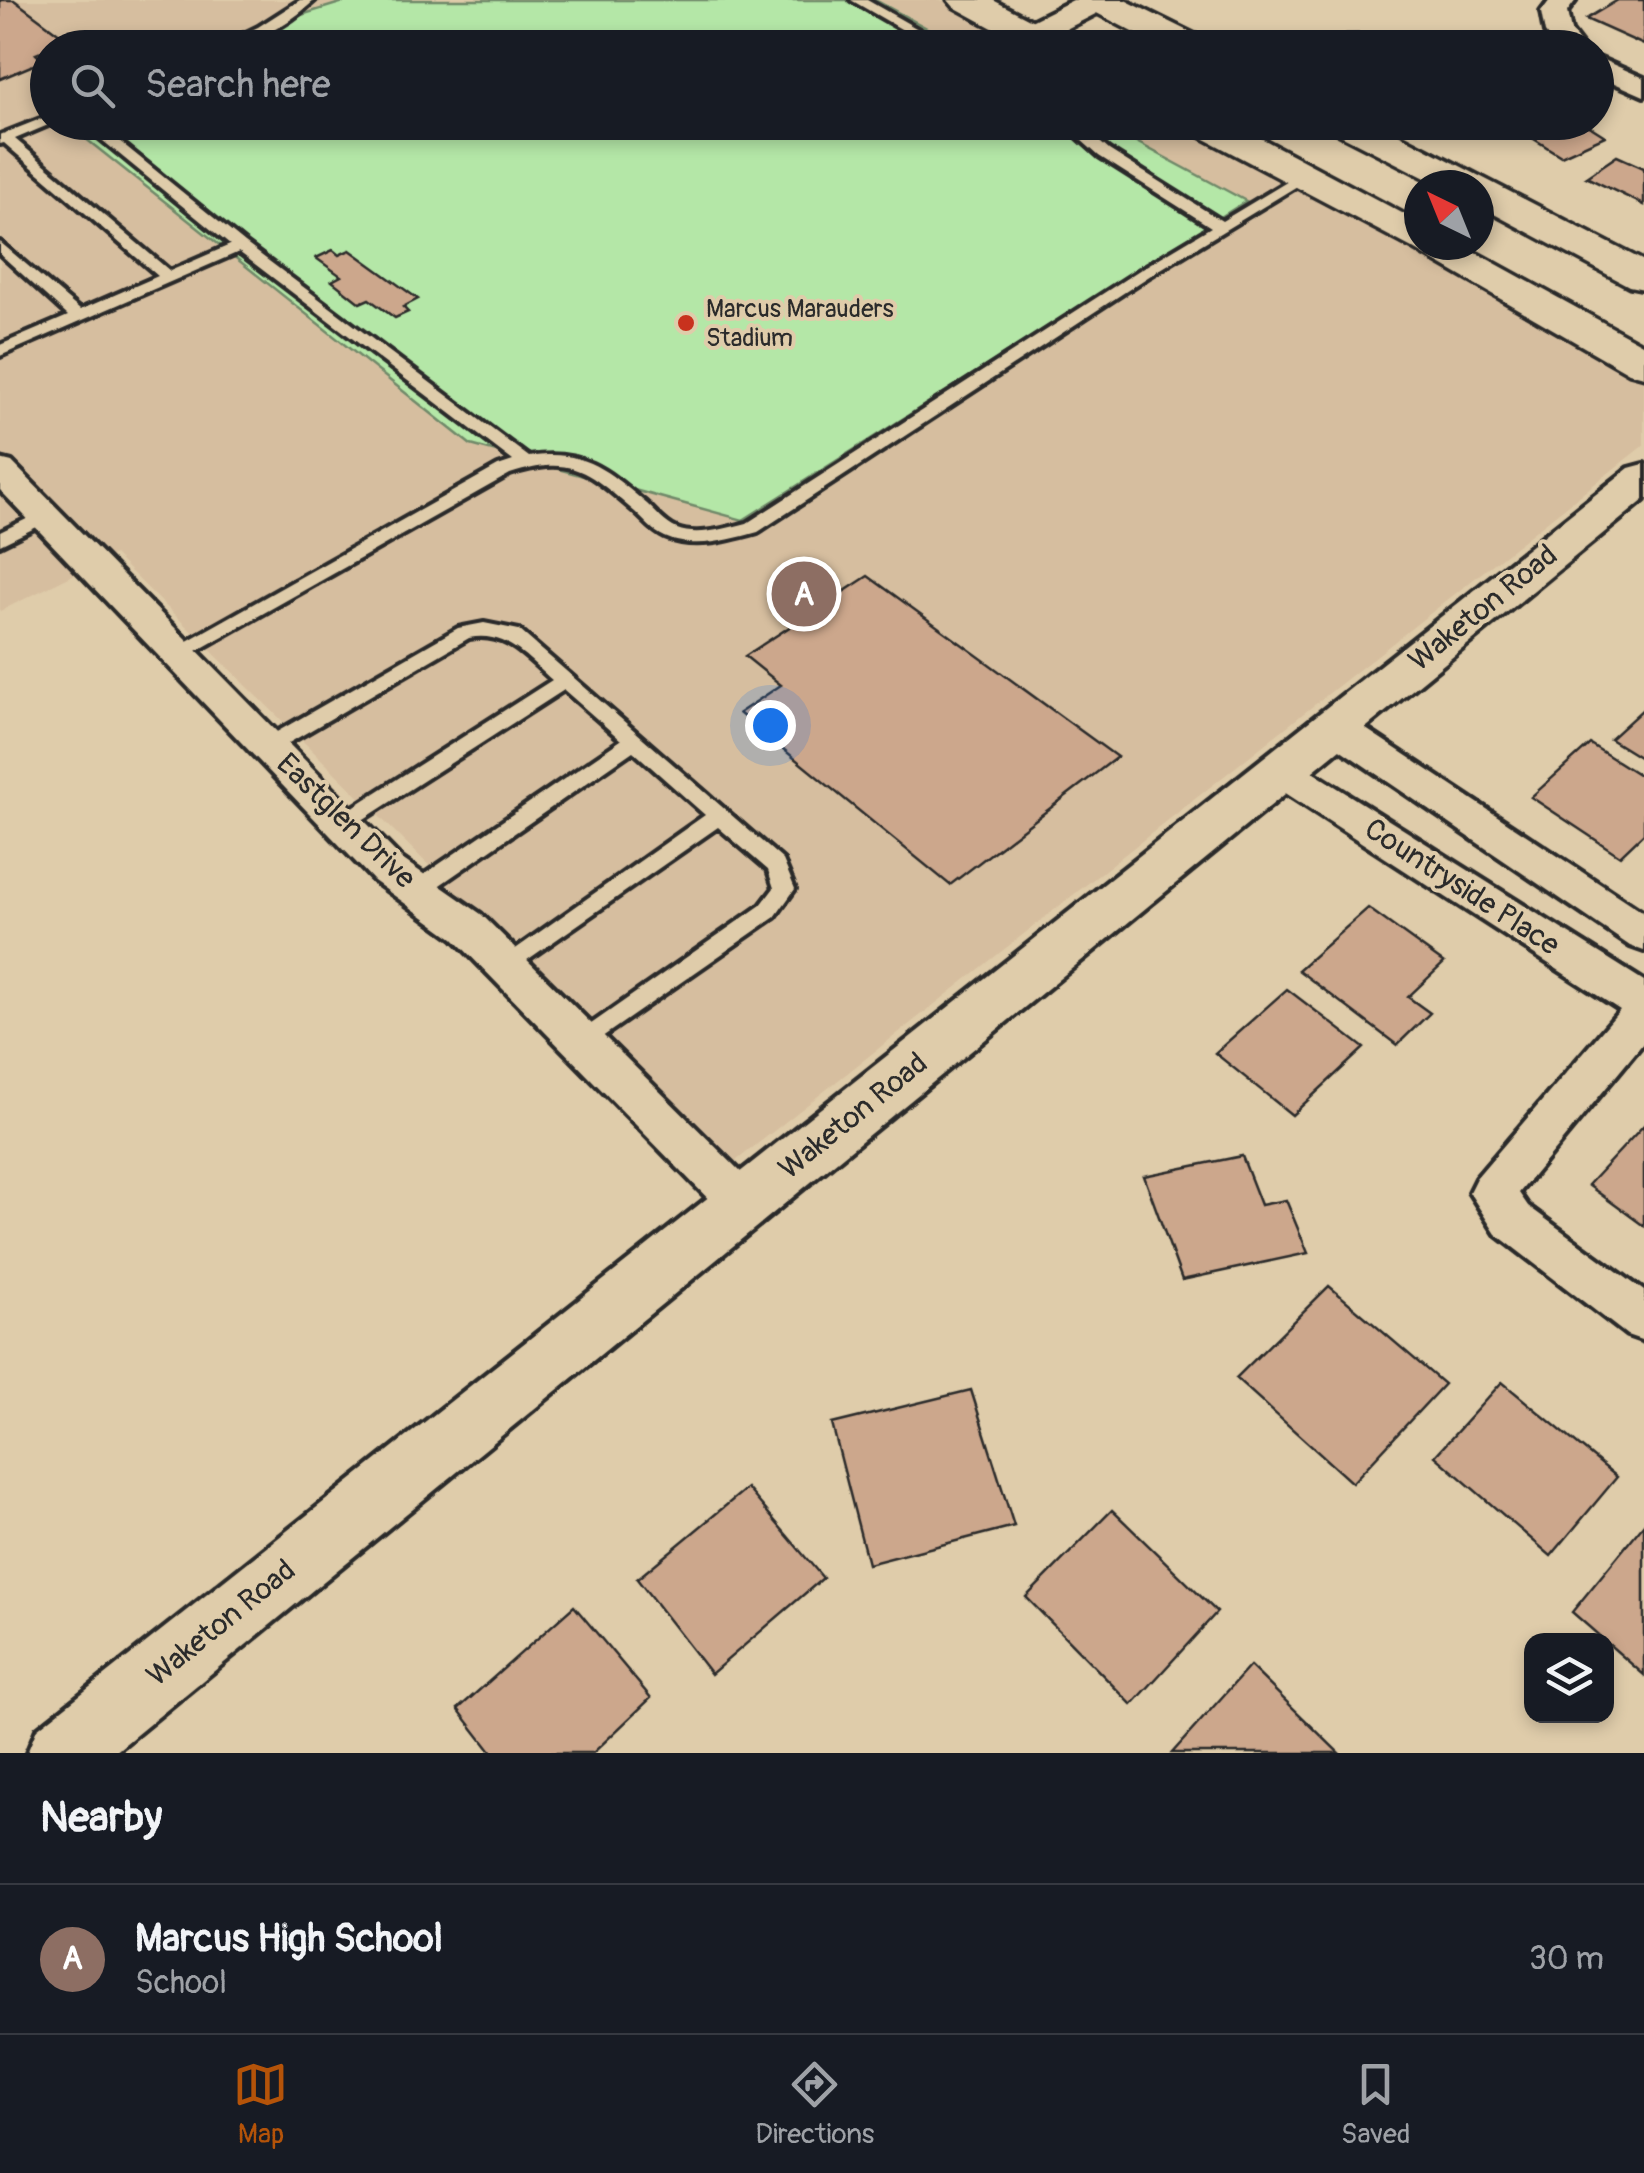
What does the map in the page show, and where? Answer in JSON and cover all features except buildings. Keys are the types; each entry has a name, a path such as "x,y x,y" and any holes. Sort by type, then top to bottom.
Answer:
{"main road":[{"path":"966,0 1023,30"},
{"path":"1098,0 1157,30"},
{"path":"1235,140 1404,230"},
{"path":"1380,140 1439,170"},
{"path":"1494,198 1644,278"},
{"path":"1459,260 1644,364"}],"street":[{"path":"1058,30 1098,0"},
{"path":"1557,30 1554,12 1564,0"},
{"path":"1614,74 1644,88"},
{"name":"Eastglen Drive","path":"0,470 388,870 467,926 743,1204"},
{"name":"Waketon Road","path":"93,1743 743,1204 1644,478"},
{"name":"Countryside Place","path":"1336,727 1644,934"},
{"name":"Countryside Place","path":"1280,771 1644,1003"},
{"path":"1644,1012 1492,1192 1512,1220 1644,1318"}],"lane":[{"path":"263,30 309,0"},
{"path":"857,0 912,30"},
{"path":"30,128 3,139 168,277"},
{"path":"109,140 240,246 525,462"},
{"path":"1089,140 1222,226"},
{"path":"179,654 504,470 525,462 562,456 590,468 672,534 710,537 752,528 1222,226 1305,177"},
{"path":"0,246 78,317"},
{"path":"0,351 240,246"},
{"path":"0,539 44,516"},
{"path":"268,746 464,633 484,629 513,635 776,866 786,889 768,911 582,1042"},
{"path":"342,823 565,681"},
{"path":"417,890 634,742"},
{"path":"507,966 719,816"}],"shaded area":[{"path":"0,0 941,0 998,30 30,30 30,140 1205,140 1404,245 1404,260 1433,260 1644,371 1644,445 732,1164 114,555 0,611"}],"green space":[{"path":"350,0 875,0 931,30 252,30"},
{"name":"Marcus Marauders Stadium","path":"87,140 1133,140 1246,201 743,520 471,445"}],"place":[{"name":"Marcus Marauders Stadium","path":"686,323"},
{"name":"Marcus High School","path":"804,594"}]}
